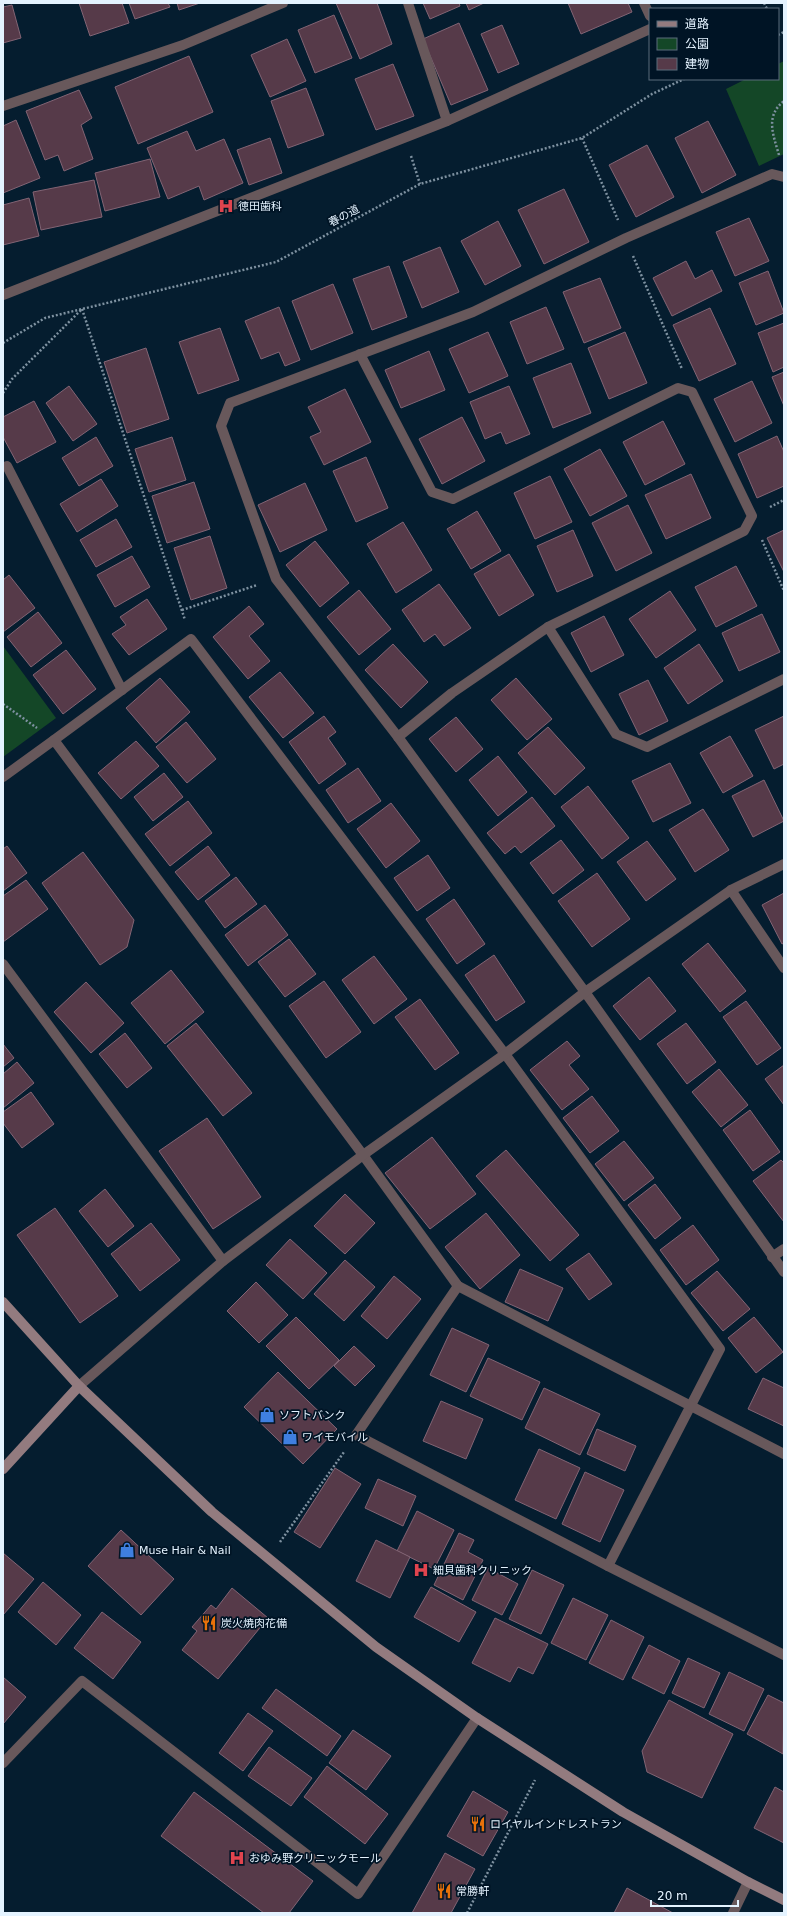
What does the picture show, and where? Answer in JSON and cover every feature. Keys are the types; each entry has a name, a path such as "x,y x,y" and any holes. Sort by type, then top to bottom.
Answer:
{"street":[{"path":"3,106 183,45 282,3"},
{"path":"408,3 447,120"},
{"path":"644,3 649,14"},
{"path":"3,294 447,120 649,29"},
{"path":"784,177 772,174 626,238 473,312 230,402 221,426 276,579 398,737 585,992 784,1272"},
{"path":"360,354 432,492 453,499 678,388 692,392 752,516 744,531 548,627 452,693 398,737"},
{"path":"7,466 122,690"},
{"path":"548,627 616,734 647,747 784,679"},
{"path":"3,777 191,639 505,1054 720,1349 608,1566"},
{"path":"54,740 363,1155 458,1286 784,1454"},
{"path":"3,1469 79,1386 223,1261 363,1155 505,1054 585,992 731,890 784,864"},
{"path":"731,890 784,968"},
{"path":"3,964 223,1261"},
{"path":"772,1257 784,1249"},
{"path":"458,1286 356,1435 608,1566 784,1655"},
{"path":"3,1302 79,1386 212,1512 376,1647 477,1718 623,1812 748,1882 784,1900"},
{"path":"3,1764 82,1681 358,1894 477,1718"},
{"path":"732,1913 748,1882"}],"path":[{"name":"春の道","path":"3,343 45,318 276,262 420,184 582,138 652,94 682,80"},
{"path":"782,162 775,141 771,120 776,107 784,101"},
{"path":"405,137 420,184"},
{"path":"582,138 692,392"},
{"path":"3,393 12,379 82,309 191,639"},
{"path":"784,500 752,516 784,591"},
{"path":"182,610 276,579"},
{"path":"3,704 54,740"},
{"path":"268,1558 356,1435"},
{"path":"467,1913 545,1762"}],"green space":[{"path":"784,61 784,154 759,166 726,89 744,80 779,80 779,64"},
{"path":"3,646 56,718 3,757"}],"building":[{"path":"79,3 122,3 129,23 90,36"},
{"path":"129,3 168,3 170,7 135,19"},
{"path":"177,3 200,3 179,10"},
{"path":"336,3 377,3 392,44 360,59"},
{"path":"423,3 459,3 460,6 430,19"},
{"path":"466,3 484,3 469,10"},
{"path":"568,3 628,3 632,12 581,34"},
{"path":"12,5 21,38 3,43 3,7"},
{"path":"334,15 352,58 315,73 298,30"},
{"path":"459,23 488,90 451,105 423,39"},
{"path":"502,25 519,64 498,73 481,34"},
{"path":"287,39 306,81 270,97 251,55"},
{"path":"189,56 213,112 138,144 115,87"},
{"path":"393,64 414,116 376,130 355,79"},
{"path":"306,88 324,135 288,148 271,101"},
{"path":"79,90 92,118 81,125 93,159 64,171 58,155 45,160 26,111"},
{"path":"16,120 40,178 3,193 3,126"},
{"path":"708,121 736,175 702,193 675,138"},
{"path":"187,131 196,151 224,139 243,183 204,200 199,186 168,199 147,148"},
{"path":"270,138 282,173 249,185 237,150"},
{"path":"647,145 674,197 636,217 609,165"},
{"path":"150,159 160,197 105,211 95,173"},
{"path":"94,180 102,217 41,230 33,192"},
{"path":"564,189 589,242 544,264 518,210"},
{"path":"29,198 39,236 3,245 3,205"},
{"path":"749,218 769,261 735,276 716,232"},
{"path":"498,221 521,266 485,285 461,241"},
{"path":"440,247 459,292 422,308 403,262"},
{"path":"686,261 695,279 712,270 722,291 672,316 653,278"},
{"path":"389,266 407,317 372,330 353,279"},
{"path":"768,271 784,313 756,325 739,283"},
{"path":"600,278 621,328 584,343 563,292"},
{"path":"333,284 353,333 311,350 292,301"},
{"path":"279,307 300,360 285,366 279,352 261,359 245,321"},
{"path":"546,307 564,349 527,364 510,322"},
{"path":"710,308 736,364 699,381 673,325"},
{"path":"784,323 784,367 773,372 758,333"},
{"path":"220,328 239,380 198,394 179,342"},
{"path":"488,332 508,376 469,393 449,349"},
{"path":"625,332 647,383 609,399 588,348"},
{"path":"146,348 169,419 127,433 104,362"},
{"path":"429,351 445,390 401,408 385,370"},
{"path":"571,363 591,413 553,428 533,378"},
{"path":"784,372 784,406 772,377"},
{"path":"752,381 772,423 735,442 714,399"},
{"path":"69,386 97,424 73,441 46,403"},
{"path":"509,386 530,434 506,444 501,432 485,439 470,402"},
{"path":"345,389 371,442 324,465 310,437 321,432 308,407"},
{"path":"34,401 56,442 17,463 3,437 3,417"},
{"path":"462,417 485,461 442,484 419,439"},
{"path":"663,421 685,464 645,485 623,442"},
{"path":"777,436 784,452 784,486 757,498 738,454"},
{"path":"96,437 113,466 79,486 62,458"},
{"path":"172,437 186,480 149,492 135,449"},
{"path":"600,449 627,496 590,516 564,469"},
{"path":"366,457 388,508 356,522 333,471"},
{"path":"691,474 711,518 666,539 645,495"},
{"path":"550,476 572,522 535,539 514,493"},
{"path":"101,479 118,506 77,532 60,504"},
{"path":"194,482 210,529 167,543 152,496"},
{"path":"305,483 327,530 280,552 258,505"},
{"path":"628,505 652,553 616,571 592,523"},
{"path":"477,511 501,551 471,569 447,529"},
{"path":"116,519 132,547 96,567 80,540"},
{"path":"403,522 432,570 396,593 367,544"},
{"path":"573,530 593,576 557,592 537,546"},
{"path":"784,530 784,572 767,538"},
{"path":"210,536 227,588 191,600 174,548"},
{"path":"315,541 349,583 320,607 286,565"},
{"path":"509,554 534,595 499,616 474,574"},
{"path":"132,556 150,587 115,607 97,575"},
{"path":"736,566 757,606 716,627 695,587"},
{"path":"9,575 35,608 3,632 3,580"},
{"path":"439,584 471,628 444,646 435,634 424,642 402,610"},
{"path":"359,590 391,629 359,655 327,617"},
{"path":"670,591 696,630 656,658 629,619"},
{"path":"147,599 167,629 129,655 112,634 126,625 120,617"},
{"path":"249,606 264,624 249,636 270,661 248,679 213,637"},
{"path":"38,612 62,643 31,667 7,637"},
{"path":"762,614 780,652 739,671 722,633"},
{"path":"604,616 624,655 591,672 571,633"},
{"path":"393,644 428,682 401,708 365,670"},
{"path":"699,644 723,681 688,704 664,668"},
{"path":"66,650 96,689 63,714 33,675"},
{"path":"280,672 314,713 283,738 249,697"},
{"path":"160,678 190,712 156,743 126,708"},
{"path":"516,678 552,719 527,740 491,700"},
{"path":"648,680 668,721 639,735 619,694"},
{"path":"324,716 336,732 328,738 346,764 319,784 289,742"},
{"path":"784,716 784,764 774,769 755,730"},
{"path":"456,717 483,749 456,772 429,739"},
{"path":"186,722 216,759 187,783 156,747"},
{"path":"548,727 585,768 555,795 518,753"},
{"path":"730,736 753,776 723,793 700,753"},
{"path":"136,741 159,766 121,799 98,773"},
{"path":"498,756 527,792 498,816 469,780"},
{"path":"670,763 691,803 653,822 632,781"},
{"path":"358,768 381,801 348,823 326,790"},
{"path":"164,773 183,797 153,821 134,797"},
{"path":"764,780 784,821 753,837 732,796"},
{"path":"588,786 629,838 602,859 561,807"},
{"path":"532,797 555,826 521,853 515,846 505,854 487,833"},
{"path":"188,801 212,833 170,866 145,834"},
{"path":"391,803 420,841 386,868 357,829"},
{"path":"703,809 729,850 695,872 669,830"},
{"path":"561,840 584,870 553,894 530,863"},
{"path":"647,841 676,879 646,901 617,862"},
{"path":"7,846 27,873 3,891 3,849"},
{"path":"208,846 230,875 198,900 175,872"},
{"path":"83,852 134,920 127,947 100,965 42,883"},
{"path":"428,855 450,888 417,911 394,878"},
{"path":"597,873 630,919 592,947 558,901"},
{"path":"236,877 257,904 225,928 205,901"},
{"path":"26,880 48,909 3,942 3,896"},
{"path":"784,893 784,943 782,944 762,905"},
{"path":"454,899 485,944 457,964 426,919"},
{"path":"265,905 288,935 248,966 225,935"},
{"path":"289,939 316,974 285,997 258,962"},
{"path":"708,943 746,991 720,1012 682,964"},
{"path":"494,955 525,1002 496,1021 465,975"},
{"path":"374,956 407,999 374,1024 342,980"},
{"path":"171,970 204,1012 165,1044 131,1003"},
{"path":"649,977 676,1011 640,1040 613,1006"},
{"path":"324,981 361,1032 326,1058 289,1006"},
{"path":"86,982 124,1023 91,1053 54,1012"},
{"path":"420,999 459,1053 435,1070 395,1017"},
{"path":"746,1001 781,1048 757,1065 723,1017"},
{"path":"196,1023 252,1093 223,1116 167,1046"},
{"path":"686,1023 716,1062 687,1084 657,1044"},
{"path":"125,1033 152,1068 127,1088 99,1054"},
{"path":"567,1041 580,1056 569,1065 589,1089 562,1110 530,1070"},
{"path":"3,1044 14,1058 3,1067"},
{"path":"17,1062 34,1083 3,1108 3,1074"},
{"path":"784,1065 784,1105 765,1079"},
{"path":"719,1069 748,1105 721,1127 692,1092"},
{"path":"31,1092 54,1124 22,1148 3,1123 3,1112"},
{"path":"592,1096 619,1131 590,1153 563,1118"},
{"path":"750,1110 780,1152 753,1171 723,1130"},
{"path":"207,1118 261,1197 213,1229 159,1151"},
{"path":"432,1137 476,1194 430,1229 385,1173"},
{"path":"624,1141 654,1178 624,1201 595,1164"},
{"path":"506,1150 579,1235 550,1261 476,1176"},
{"path":"781,1160 784,1163 784,1222 753,1181"},
{"path":"655,1184 681,1218 655,1239 628,1205"},
{"path":"105,1189 134,1226 108,1247 79,1211"},
{"path":"345,1194 375,1223 345,1254 314,1226"},
{"path":"55,1208 118,1296 80,1323 17,1235"},
{"path":"486,1213 520,1255 480,1289 445,1247"},
{"path":"151,1223 180,1260 140,1291 111,1254"},
{"path":"693,1225 719,1260 686,1285 660,1250"},
{"path":"290,1239 327,1273 303,1299 266,1265"},
{"path":"589,1253 612,1284 589,1300 566,1269"},
{"path":"345,1260 375,1287 344,1321 314,1294"},
{"path":"520,1269 563,1288 548,1321 505,1302"},
{"path":"717,1271 750,1309 723,1331 691,1293"},
{"path":"394,1276 421,1299 387,1339 361,1316"},
{"path":"256,1282 288,1315 259,1343 227,1311"},
{"path":"296,1317 339,1360 309,1389 266,1346"},
{"path":"754,1317 783,1352 756,1373 728,1338"},
{"path":"452,1328 489,1345 466,1392 430,1375"},
{"path":"354,1346 375,1366 355,1386 334,1366"},
{"path":"488,1358 540,1382 522,1420 470,1396"},
{"path":"278,1372 337,1429 303,1464 244,1407"},
{"path":"763,1378 784,1388 784,1426 748,1409"},
{"path":"544,1388 600,1414 580,1455 525,1428"},
{"path":"441,1401 483,1419 466,1459 423,1441"},
{"path":"597,1429 636,1446 625,1471 587,1454"},
{"path":"539,1449 580,1468 556,1519 515,1500"},
{"path":"335,1468 361,1484 320,1548 294,1532"},
{"path":"585,1472 624,1490 600,1542 562,1524"},
{"path":"378,1479 416,1496 403,1526 365,1508"},
{"path":"417,1511 454,1530 434,1569 397,1551"},
{"path":"121,1530 174,1579 141,1615 88,1566"},
{"path":"459,1533 474,1540 468,1552 483,1560 463,1600 434,1585"},
{"path":"376,1540 410,1557 390,1598 356,1581"},
{"path":"3,1553 34,1579 3,1615"},
{"path":"488,1568 518,1584 502,1615 472,1600"},
{"path":"532,1570 564,1585 541,1634 509,1619"},
{"path":"43,1582 81,1615 56,1645 18,1612"},
{"path":"431,1587 476,1612 459,1642 414,1617"},
{"path":"232,1588 268,1618 218,1679 182,1650 197,1631 192,1627 211,1605 216,1609"},
{"path":"573,1598 608,1615 586,1660 551,1643"},
{"path":"102,1612 141,1642 113,1679 74,1648"},
{"path":"495,1618 548,1644 533,1674 518,1667 510,1682 472,1663"},
{"path":"611,1620 644,1637 623,1680 589,1663"},
{"path":"649,1645 680,1661 664,1694 632,1678"},
{"path":"688,1658 720,1673 704,1708 672,1693"},
{"path":"729,1672 764,1689 744,1731 709,1714"},
{"path":"3,1677 26,1697 3,1724"},
{"path":"276,1689 341,1736 327,1756 262,1708"},
{"path":"768,1695 784,1703 783,1754 747,1734"},
{"path":"669,1700 733,1734 702,1798 647,1772 642,1751"},
{"path":"248,1713 273,1731 243,1771 219,1753"},
{"path":"353,1730 391,1756 366,1790 329,1763"},
{"path":"269,1747 312,1778 291,1806 248,1776"},
{"path":"327,1766 388,1814 365,1844 304,1797"},
{"path":"775,1787 784,1792 784,1843 754,1828"},
{"name":"ロイヤルインドレストラン","path":"473,1791 508,1812 483,1856 447,1836"},
{"name":"おゆみ野クリニックモール","path":"194,1792 313,1881 289,1913 264,1913 161,1836"},
{"name":"常勝軒","path":"445,1853 475,1869 451,1913 412,1913"},
{"path":"627,1888 673,1913 614,1913"}],"place":[{"name":"徳田歯科","path":"226,206"},
{"name":"ソフトバンク","path":"267,1415"},
{"name":"ワイモバイル","path":"290,1437"},
{"name":"Muse Hair & Nail","path":"127,1550"},
{"name":"細貝歯科クリニック","path":"421,1570"},
{"name":"炭火焼肉花備","path":"209,1623"},
{"name":"ロイヤルインドレストラン","path":"478,1824"},
{"name":"おゆみ野クリニックモール","path":"237,1858"},
{"name":"常勝軒","path":"444,1891"}]}
